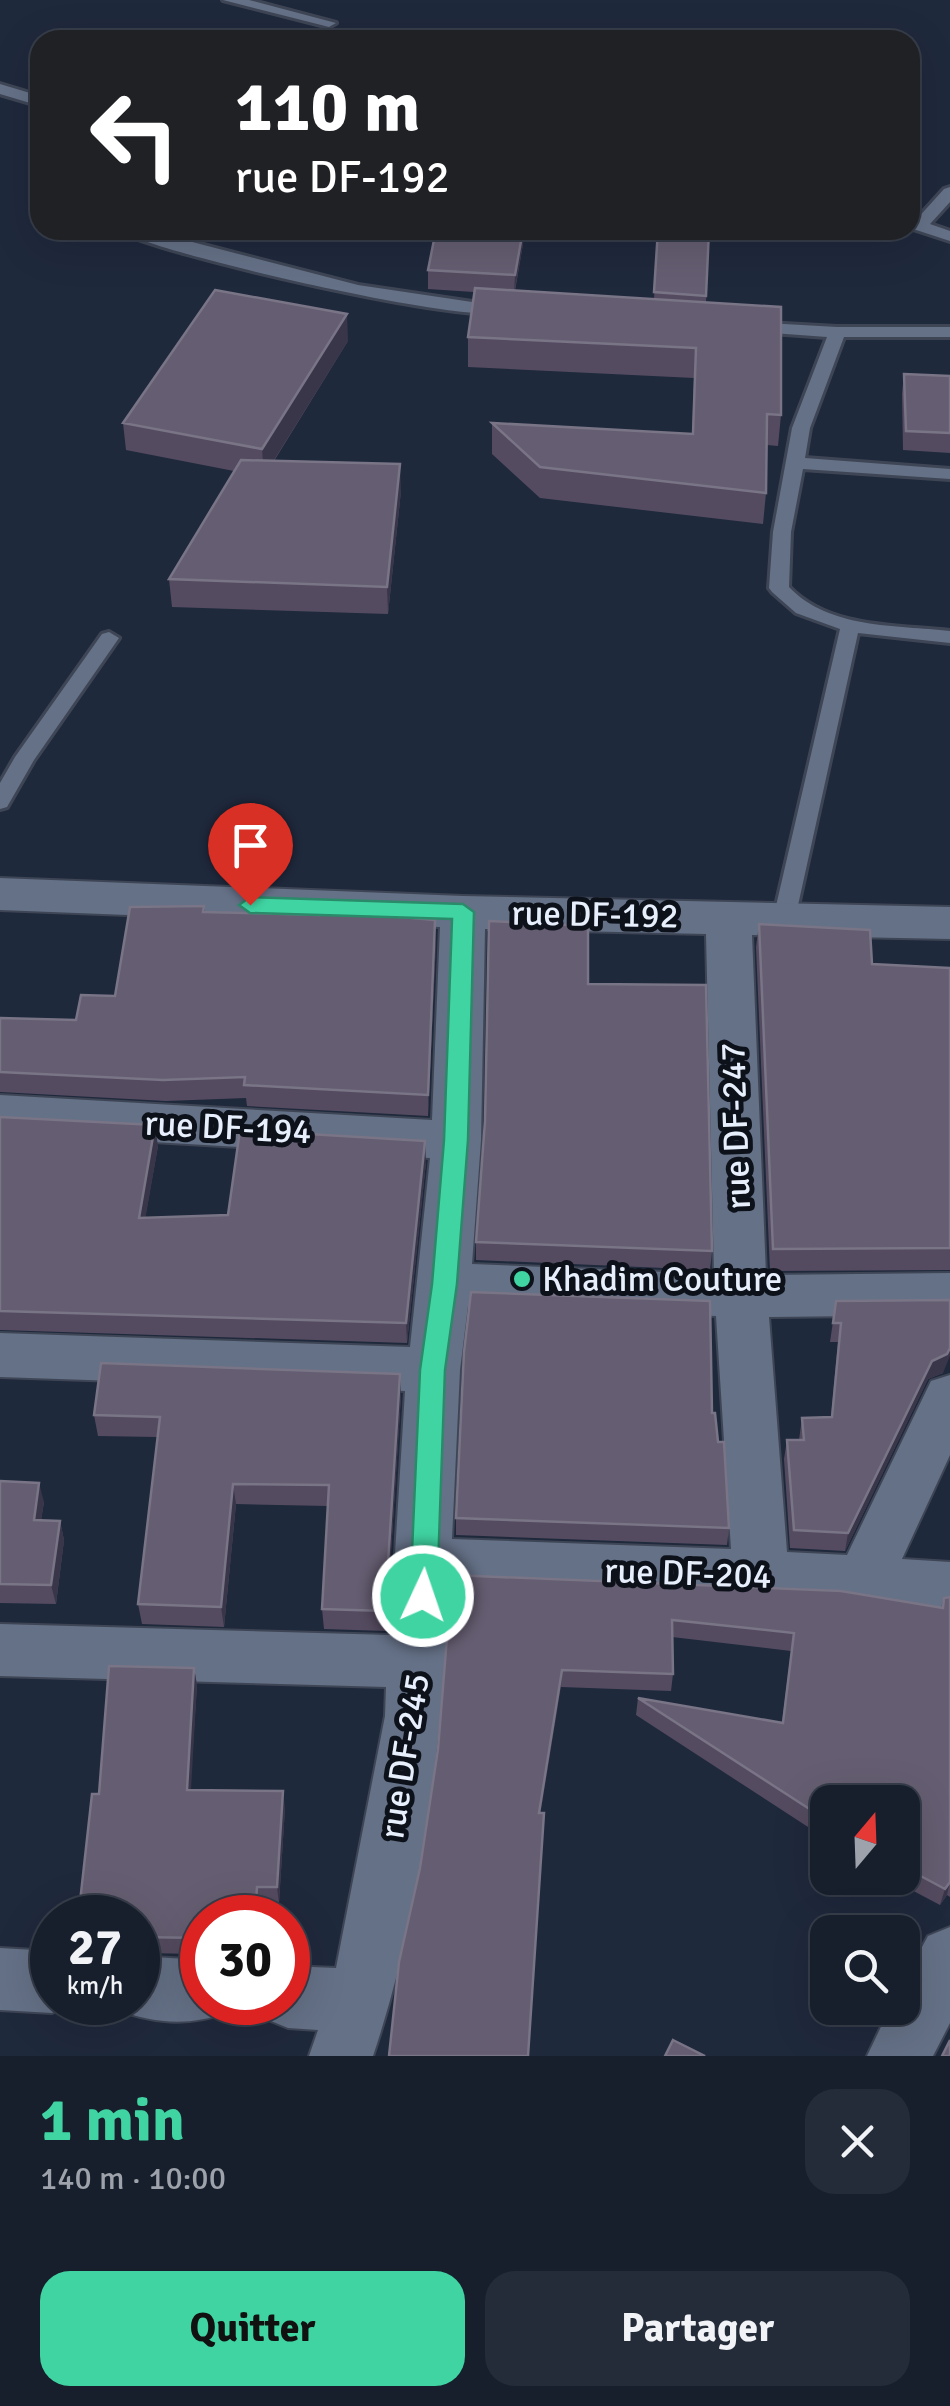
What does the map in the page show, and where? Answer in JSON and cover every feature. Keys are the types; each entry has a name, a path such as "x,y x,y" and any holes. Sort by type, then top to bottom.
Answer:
{"street":[{"name":"rue DF-192","path":"0,894 463,912 950,923"},
{"name":"rue DF-245","path":"351,2028 410,1735 419,1662 433,1370 445,1284 456,1140 463,912"},
{"name":"rue DF-247","path":"728,917 741,1296 762,1575"},
{"name":"rue DF-194","path":"0,1114 456,1140"},
{"path":"445,1284 741,1296 950,1294"},
{"path":"0,1355 433,1370"},
{"path":"864,1580 950,1396"},
{"name":"rue DF-204","path":"425,1563 762,1575 950,1588"},
{"path":"0,1650 419,1662"},
{"path":"899,2056 948,1967"},
{"path":"0,1979 30,1981"},
{"path":"310,2007 351,2028"}],"lane":[{"path":"230,0 329,24"},
{"path":"0,89 30,98"},
{"path":"920,220 950,192"},
{"path":"920,225 950,236"},
{"path":"165,240 382,297 442,307 518,312"},
{"path":"728,326 838,332 950,332"},
{"path":"838,332 802,428 782,532 780,588 793,605 816,617 850,626 950,636"},
{"path":"795,463 950,474"},
{"path":"784,919 850,626"},
{"path":"0,802 24,757 109,638"}],"building":[{"path":"434,240 521,240 515,275 428,270"},
{"path":"657,240 709,240 706,296 654,292"},
{"path":"475,288 781,307 781,415 767,414 766,493 540,467 492,423 693,434 696,348 468,337"},
{"path":"215,290 347,314 262,449 123,423"},
{"path":"904,374 950,376 950,433 906,431"},
{"path":"241,460 400,464 387,587 169,579"},
{"path":"204,906 203,912 319,915 320,910 435,920 428,1095 244,1085 245,1077 163,1080 0,1072 0,1018 76,1020 81,995 115,996 130,907"},
{"path":"489,921 588,926 588,984 706,985 712,1251 476,1242 485,1121"},
{"path":"759,924 870,930 872,964 950,968 950,1248 773,1249"},
{"path":"0,1117 155,1125 139,1218 228,1215 240,1130 425,1141 406,1323 0,1311"},
{"path":"471,1292 710,1301 712,1413 718,1442 724,1442 729,1528 456,1518 464,1352"},
{"path":"950,1300 950,1348 947,1354 932,1361 848,1533 794,1530 787,1440 804,1440 802,1418 832,1417 841,1323 833,1323 836,1301"},
{"path":"101,1363 400,1374 385,1611 322,1609 329,1485 233,1484 221,1607 138,1604 160,1417 94,1415"},
{"path":"0,1481 39,1483 34,1520 60,1521 51,1585 0,1584"},
{"path":"452,1575 841,1591 943,1608 944,1598 950,1597 950,1882 945,1889 920,1876 920,1785 810,1785 810,1809 638,1698 783,1723 794,1633 672,1620 673,1674 562,1670 539,1813 544,1813 528,2056 389,2056 399,1962 420,1868 438,1749"},
{"path":"109,1666 194,1668 187,1790 283,1791 277,1887 257,1887 256,1895 180,1895 180,1938 160,1937 160,1895 81,1895 92,1794 99,1794"},
{"path":"673,2040 705,2056 665,2056"},
{"path":"950,2040 950,2056 942,2056"}],"place":[{"name":"Khadim Couture","path":"522,1279"}],"route":[{"path":"250,905 463,912 456,1140 445,1284 433,1370 423,1596"}]}
